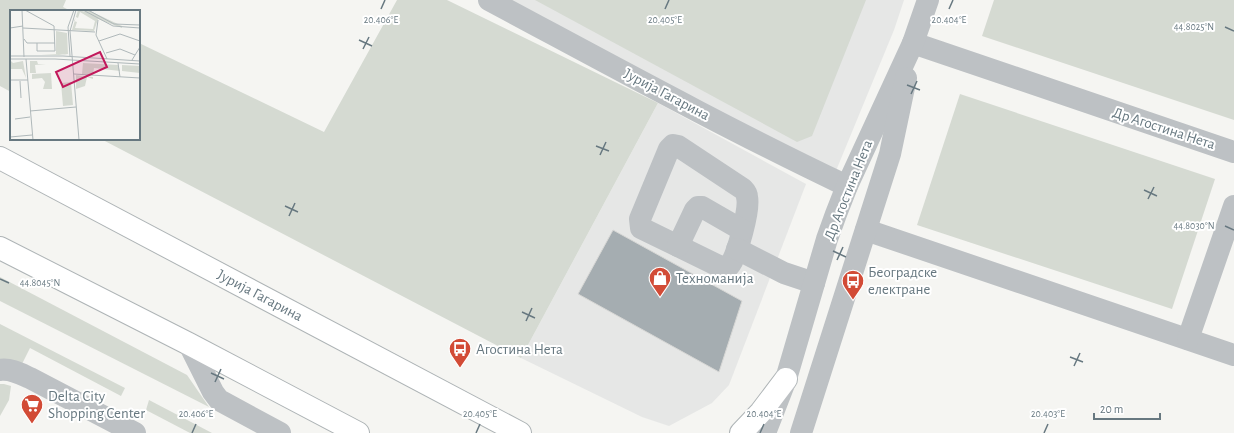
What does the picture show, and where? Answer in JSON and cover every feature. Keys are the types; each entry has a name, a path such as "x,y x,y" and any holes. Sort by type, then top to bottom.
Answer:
{"main road":[{"name":"Јурија Гагарина","path":"0,158 520,433"},
{"path":"0,248 189,344 358,433"},
{"path":"741,433 761,412 786,379"}],"street":[{"name":"Јурија Гагарина","path":"489,0 658,90 847,186"},
{"name":"Др Агостина Нета","path":"765,433 786,379 827,239 847,186 913,43 928,0"},
{"name":"Др Агостина Нета","path":"913,43 1234,152"},
{"name":"Др Агостина Нета","path":"801,433 890,154 913,43"},
{"path":"673,145 678,146 743,189 748,197 747,215 730,265 723,268 678,246 641,228 639,222 673,145"},
{"path":"1188,339 1234,206"},
{"path":"678,246 695,210 698,207 702,207 784,273 814,283"},
{"path":"866,230 1234,355"},
{"path":"189,344 213,392 219,400 280,433"},
{"path":"0,370 4,369 13,371 30,378 135,433"}],"shaded area":[{"path":"0,0 66,0 63,7 69,10 10,10 10,91 0,86"},
{"path":"397,0 447,0 658,103 521,358 103,140 140,140 140,43 324,132"},
{"path":"495,0 904,0 894,30 833,178"},
{"path":"535,0 866,0 812,136 797,142"},
{"path":"994,0 1234,0 1234,120 982,36"},
{"path":"960,94 1215,179 1172,309 917,225"},
{"path":"658,103 806,184 729,385 712,403 669,426 642,417 521,358"},
{"path":"0,277 187,375 209,407 0,301"},
{"path":"0,324 125,388 121,396 30,348 22,364 0,362"},
{"path":"0,384 11,386 9,400 0,416"},
{"path":"149,400 212,433 190,433 146,410"}],"building":[{"name":"Техноманија","path":"613,230 742,301 719,372 578,294"}],"place":[{"name":"Техноманија","path":"660,298"},
{"name":"Београдске електране","path":"853,300"},
{"name":"Агостина Нета","path":"460,368"},
{"name":"Delta City Shopping Center","path":"32,424"}]}
